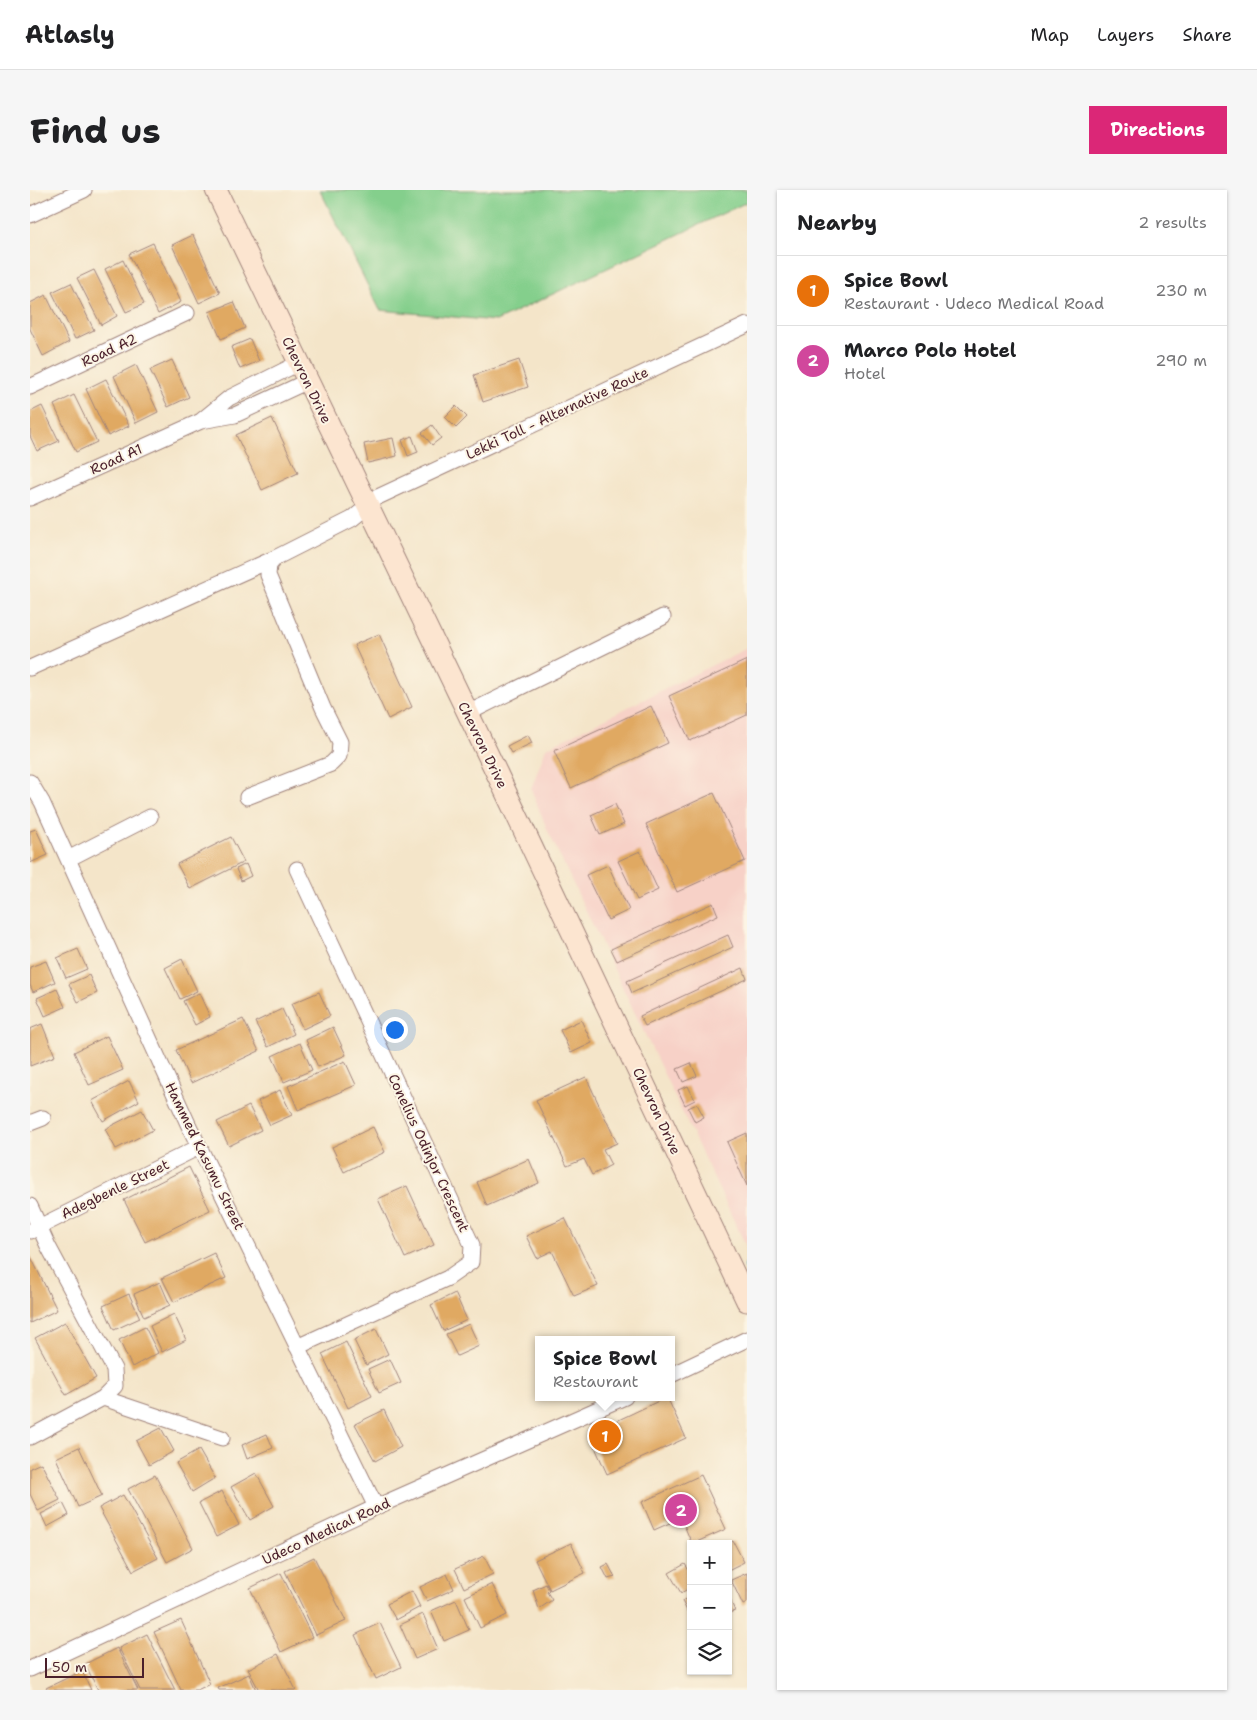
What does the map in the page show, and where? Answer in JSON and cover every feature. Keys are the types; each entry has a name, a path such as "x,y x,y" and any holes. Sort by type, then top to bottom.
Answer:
{"main road":[{"name":"Chevron Drive","path":"216,190 468,713 747,1301"}],"street":[{"path":"30,215 84,190"},
{"name":"Road A2","path":"30,387 187,313"},
{"name":"Lekki Toll - Alternative Route","path":"367,502 747,325"},
{"name":"Road A1","path":"30,498 201,421 235,415 303,372"},
{"path":"30,668 276,558 352,520 367,502"},
{"path":"247,798 331,764 339,756 340,742 323,708 268,575 269,565 276,558"},
{"path":"468,713 663,617"},
{"name":"Hammed Kasumu Street","path":"30,782 42,802 200,1147 376,1507"},
{"path":"68,859 150,817"},
{"name":"Conelius Odinjor Crescent","path":"297,1347 448,1278 471,1262 472,1245 298,869"},
{"name":"Adegbenle Street","path":"34,1229 200,1147"},
{"path":"30,1206 34,1229 48,1246 114,1369 115,1386 103,1398 30,1436"},
{"path":"675,1373 747,1339"},
{"path":"103,1398 222,1438"},
{"name":"Udeco Medical Road","path":"30,1669 376,1507 615,1401"}],"shaded area":[{"path":"747,648 747,1248 547,829 531,789 546,748"}],"green space":[{"path":"320,190 747,190 747,202 496,321 380,310"}],"building":[{"path":"193,235 220,293 199,303 172,245"},
{"path":"153,243 181,302 158,314 129,254"},
{"path":"123,260 144,304 126,312 105,269"},
{"path":"94,270 117,316 101,325 77,278"},
{"path":"71,283 94,330 75,339 52,292"},
{"path":"46,295 69,342 43,356 30,329 30,303"},
{"path":"234,302 245,328 221,339 209,312"},
{"path":"250,339 259,361 240,369 231,347"},
{"path":"172,360 189,397 168,407 150,370"},
{"path":"519,360 528,387 483,402 474,375"},
{"path":"136,365 158,412 136,423 114,376"},
{"path":"106,379 129,426 108,436 86,389"},
{"path":"74,395 97,442 76,452 54,405"},
{"path":"42,406 59,441 37,451 30,436 30,412"},
{"path":"456,406 467,417 456,428 445,417"},
{"path":"272,418 298,473 262,490 236,435"},
{"path":"432,425 441,438 432,445 422,433"},
{"path":"412,436 418,452 408,456 402,440"},
{"path":"393,438 397,456 368,463 364,444"},
{"path":"379,634 412,707 388,719 354,645"},
{"path":"747,660 747,715 690,741 669,696"},
{"path":"651,706 668,743 571,788 554,751"},
{"path":"528,735 532,743 511,753 507,746"},
{"path":"714,793 745,861 677,892 646,824"},
{"path":"615,804 624,824 600,835 591,815"},
{"path":"36,829 48,855 30,863 30,831"},
{"path":"231,837 244,862 190,889 177,864"},
{"path":"640,851 658,890 637,900 618,861"},
{"path":"246,864 251,876 241,881 236,869"},
{"path":"608,865 629,910 608,920 586,875"},
{"path":"713,903 718,915 617,961 611,949"},
{"path":"728,935 733,947 632,993 627,981"},
{"path":"78,949 87,969 66,978 57,958"},
{"path":"182,959 197,991 180,999 165,968"},
{"path":"46,961 55,982 33,992 30,985 30,967"},
{"path":"743,968 747,979 645,1026 640,1016"},
{"path":"89,975 97,993 78,1002 69,984"},
{"path":"57,989 65,1007 45,1016 37,998"},
{"path":"319,992 330,1016 303,1029 291,1004"},
{"path":"199,993 210,1017 195,1025 183,1001"},
{"path":"282,1009 294,1034 268,1047 255,1022"},
{"path":"243,1019 259,1051 191,1083 176,1050"},
{"path":"581,1020 592,1043 571,1053 560,1030"},
{"path":"42,1024 55,1056 30,1066 30,1029"},
{"path":"333,1027 346,1055 318,1067 306,1040"},
{"path":"107,1036 123,1070 89,1085 74,1052"},
{"path":"300,1043 312,1070 284,1082 272,1056"},
{"path":"345,1061 356,1085 298,1110 288,1086"},
{"path":"691,1063 697,1076 683,1082 677,1069"},
{"path":"586,1077 617,1143 603,1149 611,1165 592,1175 584,1159 567,1166 536,1100"},
{"path":"129,1081 139,1101 103,1121 92,1101"},
{"path":"688,1086 695,1100 685,1105 678,1090"},
{"path":"280,1090 292,1115 270,1125 258,1101"},
{"path":"697,1104 704,1117 695,1122 688,1108"},
{"path":"249,1106 261,1130 229,1146 217,1122"},
{"path":"142,1110 153,1130 116,1149 105,1129"},
{"path":"373,1127 385,1152 344,1172 332,1147"},
{"path":"747,1133 747,1186 727,1142"},
{"path":"529,1159 539,1183 487,1206 477,1182"},
{"path":"189,1167 210,1210 145,1242 124,1200"},
{"path":"407,1186 434,1245 405,1258 378,1199"},
{"path":"565,1218 598,1286 574,1296 552,1251 537,1258 526,1236"},
{"path":"214,1253 226,1278 174,1302 162,1278"},
{"path":"30,1255 57,1310 30,1323"},
{"path":"160,1282 170,1305 144,1317 134,1294"},
{"path":"455,1293 467,1320 443,1331 431,1305"},
{"path":"129,1294 140,1318 114,1330 103,1306"},
{"path":"174,1314 186,1340 162,1352 150,1326"},
{"path":"65,1322 96,1378 66,1395 35,1338"},
{"path":"469,1324 479,1346 457,1356 446,1334"},
{"path":"145,1327 158,1353 132,1367 119,1340"},
{"path":"376,1329 388,1354 366,1365 354,1340"},
{"path":"346,1342 372,1396 348,1408 322,1354"},
{"path":"390,1359 401,1383 379,1393 368,1369"},
{"path":"659,1401 669,1401 686,1438 607,1474 589,1434"},
{"path":"384,1410 401,1447 375,1461 355,1424"},
{"path":"161,1428 174,1451 149,1465 136,1441"},
{"path":"267,1434 273,1448 247,1459 242,1445"},
{"path":"79,1447 102,1496 78,1507 56,1458"},
{"path":"199,1450 215,1478 192,1492 176,1463"},
{"path":"41,1463 60,1500 38,1511 30,1494 30,1468"},
{"path":"256,1473 274,1506 250,1520 231,1487"},
{"path":"155,1475 193,1548 167,1562 128,1489"},
{"path":"701,1475 726,1529 701,1540 690,1540 681,1518 654,1530 642,1502"},
{"path":"222,1491 239,1525 216,1537 199,1503"},
{"path":"123,1495 158,1558 133,1571 99,1508"},
{"path":"63,1503 69,1515 47,1527 41,1514"},
{"path":"732,1541 744,1562 732,1568"},
{"path":"571,1543 585,1573 550,1590 535,1560"},
{"path":"484,1556 493,1574 464,1588 455,1569"},
{"path":"314,1557 346,1621 316,1635 285,1571"},
{"path":"608,1564 615,1577 608,1579 602,1567"},
{"path":"685,1564 687,1567 687,1589 681,1593 669,1573"},
{"path":"281,1573 312,1637 281,1652 250,1588"},
{"path":"747,1573 747,1603 743,1605 732,1580"},
{"path":"447,1574 454,1589 427,1601 420,1587"},
{"path":"492,1584 507,1615 480,1628 465,1597"},
{"path":"546,1584 549,1590 547,1592 552,1600 539,1609 533,1590"},
{"path":"412,1591 420,1607 396,1620 387,1604"},
{"path":"687,1598 687,1611 682,1601"},
{"path":"456,1600 469,1630 444,1641 431,1611"},
{"path":"423,1614 438,1649 415,1659 400,1625"},
{"path":"181,1620 210,1684 197,1690 181,1690 154,1632"},
{"path":"380,1623 401,1667 376,1679 355,1635"},
{"path":"147,1634 175,1690 140,1690 119,1648"},
{"path":"117,1648 138,1690 98,1690 85,1664"},
{"path":"278,1654 296,1690 259,1690 248,1669"},
{"path":"82,1671 91,1690 46,1690 46,1688"},
{"path":"249,1674 256,1690 219,1690 218,1688"}],"place":[{"name":"Spice Bowl","path":"605,1436"},
{"name":"Marco Polo Hotel","path":"681,1510"}]}
